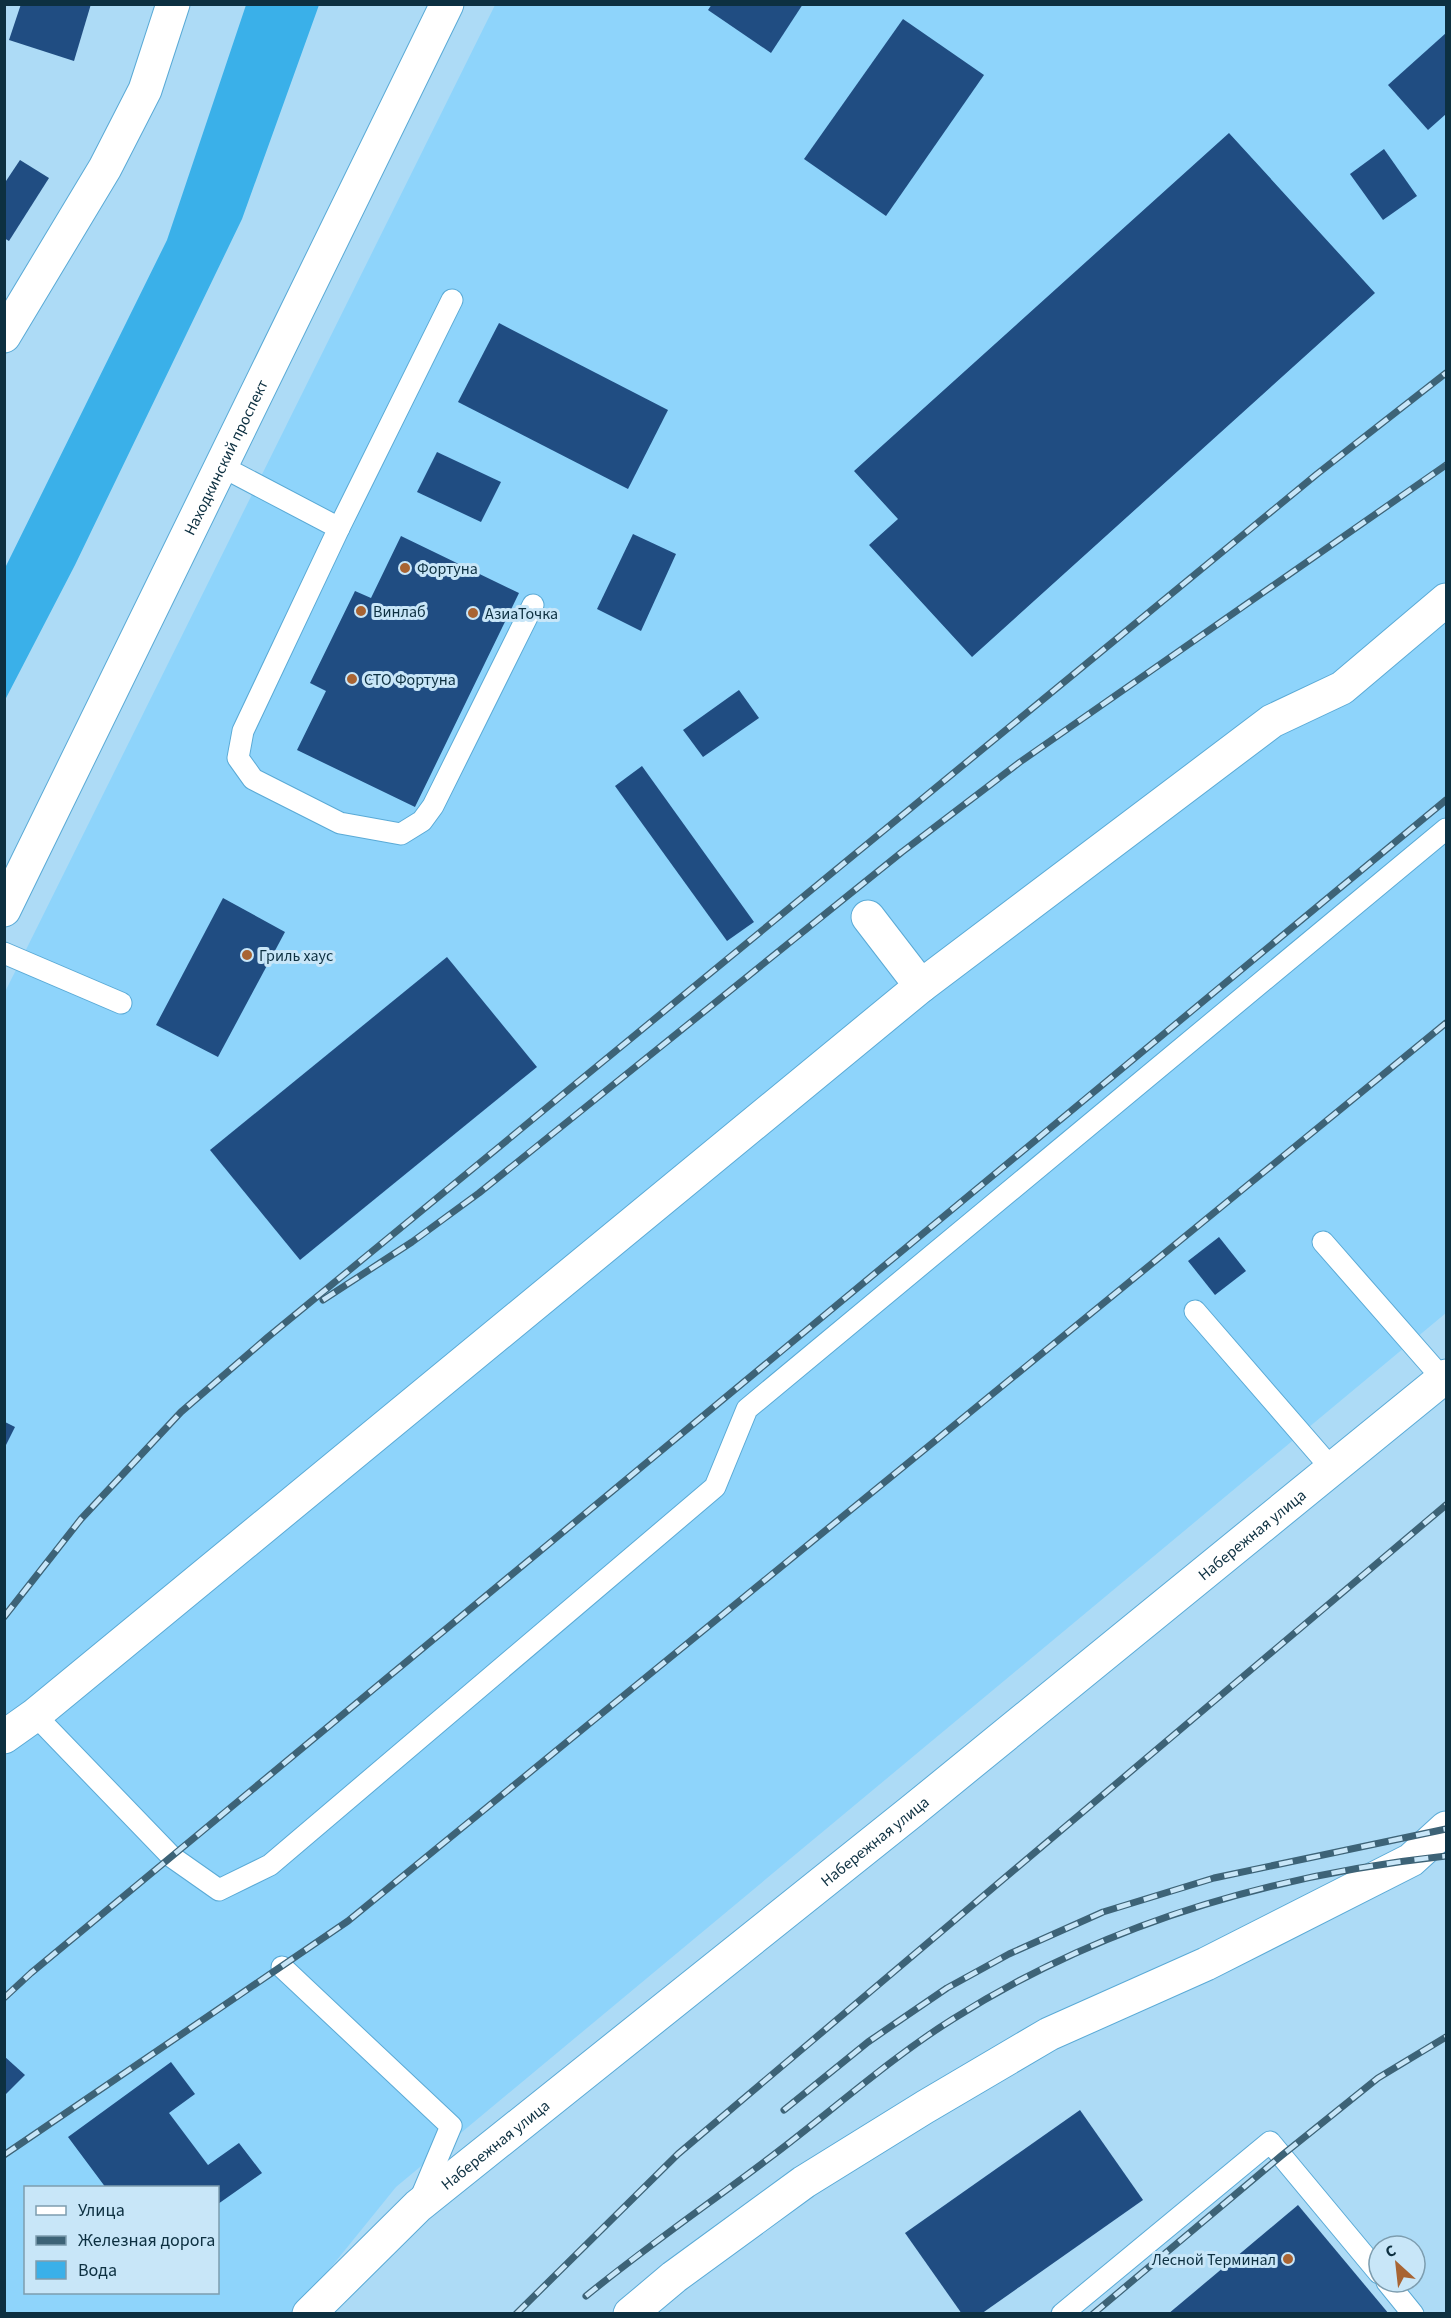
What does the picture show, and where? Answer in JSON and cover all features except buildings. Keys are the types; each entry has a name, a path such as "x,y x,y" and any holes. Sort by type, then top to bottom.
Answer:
{"street":[{"path":"4,336 105,168 145,90 173,4"},
{"name":"Находкинский проспект","path":"4,910 447,4"},
{"path":"4,1737 35,1715 921,986 1272,721 1342,688 1446,600"},
{"path":"868,917 921,986"},
{"name":"Набережная улица","path":"309,2313 418,2206 921,1803 1445,1377"},
{"path":"630,2313 674,2277 804,2182 936,2101 1049,2034 1206,1964 1411,1860 1446,1828"}],"lane":[{"path":"452,300 339,528 243,731 238,758 253,779 340,823 401,834 422,821 433,806 532,605"},
{"path":"221,466 339,528"},
{"path":"35,1715 172,1857 219,1890 270,1865 715,1486 747,1409 1446,830"},
{"path":"4,953 122,1003"},
{"path":"1323,1242 1445,1377"},
{"path":"1195,1311 1332,1469"},
{"path":"282,1967 451,2126 418,2206"},
{"path":"1062,2313 1270,2142 1367,2259"},
{"path":"1397,2294 1413,2313"}],"shaded area":[{"path":"495,5 1446,5 1446,1313 396,2187 294,2313 5,2313 4,994"}],"water":[{"path":"246,5 319,5 242,219 75,565 5,700 5,568 167,240"}],"railway":[{"path":"4,1617 81,1519 181,1412 268,1337 1317,474 1446,373"},
{"path":"323,1300 412,1242 479,1193 902,852 1020,762 1446,465"},
{"path":"4,1998 31,1973 1446,800"},
{"path":"4,2155 348,1921 1446,1023"},
{"path":"516,2314 678,2154 1446,1505"},
{"path":"784,2110 868,2042 947,1988 1009,1954 1103,1912 1214,1878 1446,1829"},
{"path":"586,2296 772,2156 906,2051 953,2019 1010,1986 1069,1956 1190,1909 1316,1876 1446,1856"},
{"path":"1093,2314 1378,2078 1446,2037"}],"place":[{"name":"Фортуна","path":"405,568"},
{"name":"Винлаб","path":"361,611"},
{"name":"АзиаТочка","path":"473,613"},
{"name":"СТО Фортуна","path":"352,679"},
{"name":"Гриль хаус","path":"247,955"},
{"name":"Лесной Терминал","path":"1288,2259"}]}
